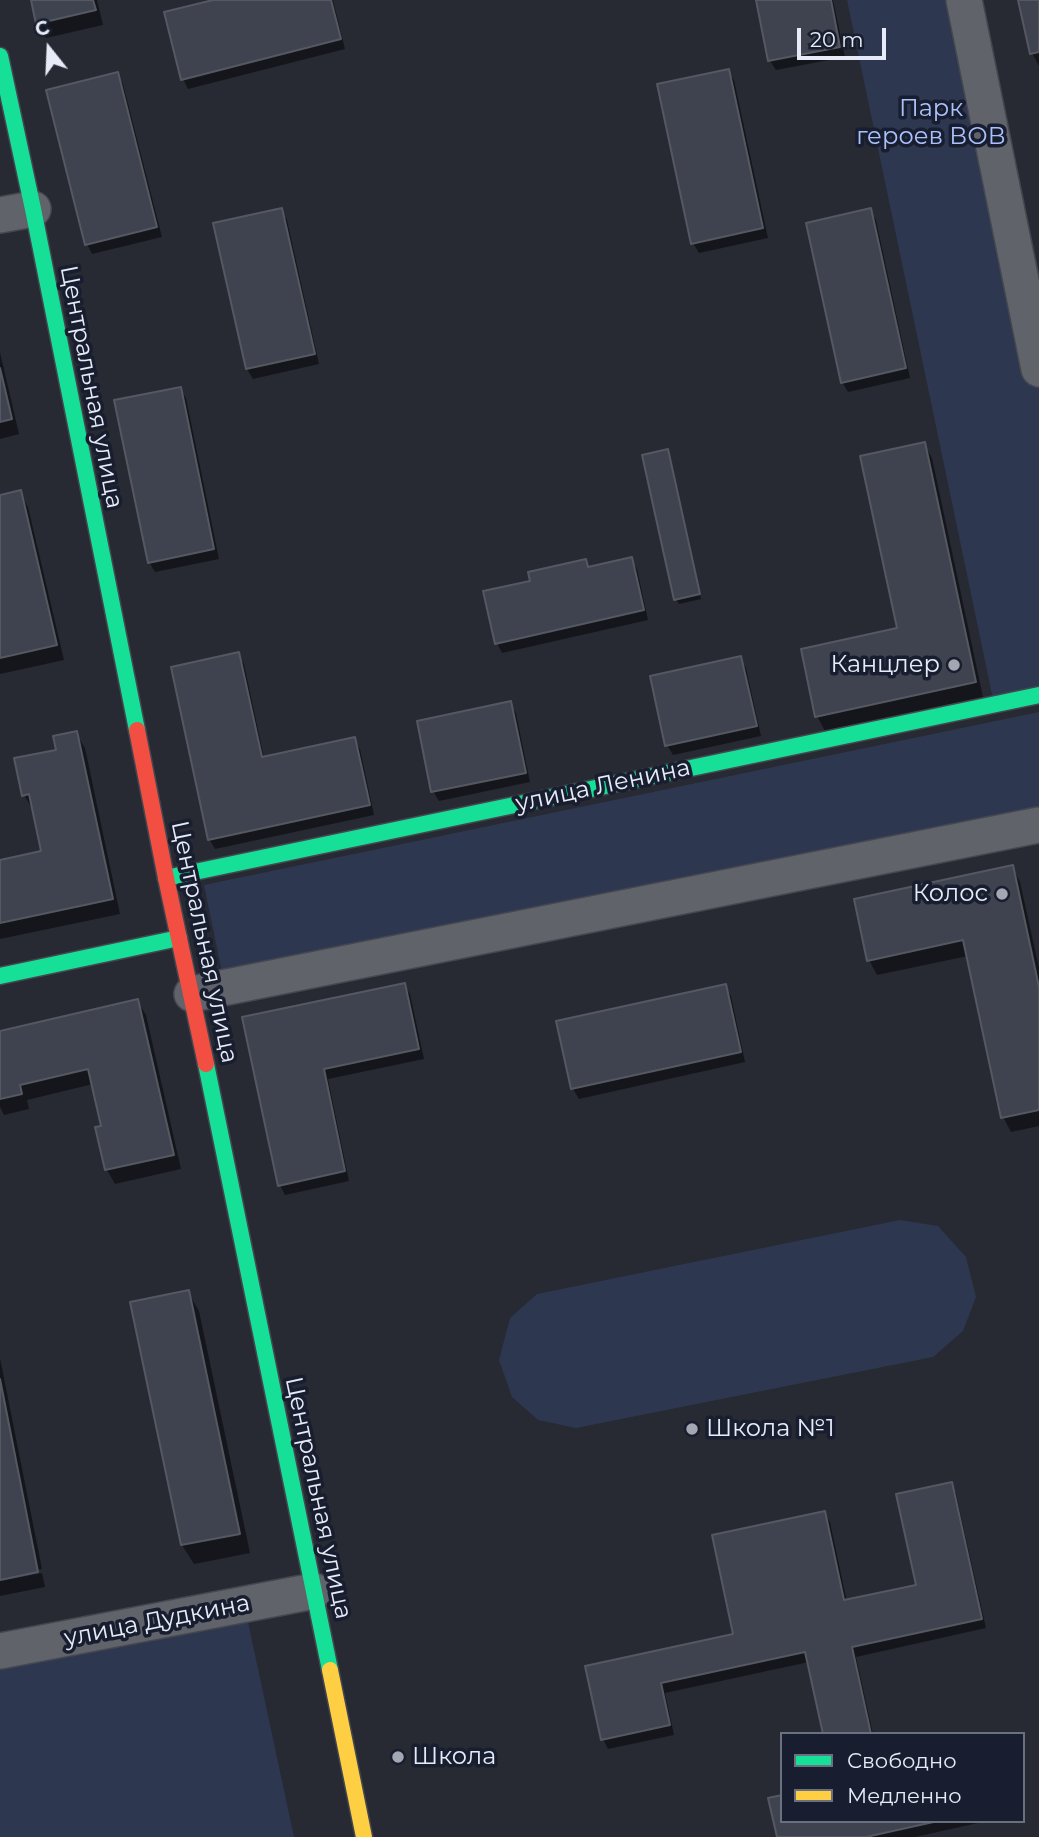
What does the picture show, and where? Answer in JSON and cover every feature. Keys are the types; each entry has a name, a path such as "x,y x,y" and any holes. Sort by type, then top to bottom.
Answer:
{"street":[{"path":"964,0 1039,369"},
{"name":"Центральная улица","path":"0,56 16,212 192,994 364,1837"},
{"name":"улица Ленина","path":"166,878 1039,695"},
{"path":"192,994 1039,825"},
{"path":"0,976 179,938"},
{"name":"улица Дудкина","path":"0,1651 314,1591"}],"green space":[{"name":"Парк героев ВОВ","path":"847,0 964,0 1039,369 1039,695 994,704"},
{"path":"1039,712 1039,808 223,977 204,885"},
{"path":"900,1220 938,1226 966,1257 976,1297 963,1331 933,1357 576,1428 538,1420 512,1397 499,1360 510,1318 537,1294"},
{"path":"248,1622 294,1837 0,1837 0,1669"}],"building":[{"path":"31,0 93,0 96,10 36,24"},
{"path":"213,0 331,0 341,39 181,80 164,12"},
{"path":"756,0 831,0 840,47 768,61"},
{"path":"1018,0 1039,0 1039,52 1030,54"},
{"path":"729,69 763,228 691,244 657,84"},
{"path":"118,72 157,227 85,245 46,90"},
{"path":"282,208 315,354 246,369 213,223"},
{"path":"871,208 906,368 841,383 806,223"},
{"path":"0,368 12,419 0,422"},
{"path":"181,387 214,549 148,563 114,400"},
{"path":"925,442 976,682 815,717 801,649 897,628 860,456"},
{"path":"668,449 700,594 674,600 642,455"},
{"path":"21,490 57,645 0,658 0,495"},
{"path":"632,557 644,610 495,644 483,591 530,581 528,572 586,559 588,567"},
{"path":"239,652 262,757 355,737 370,805 208,840 171,667"},
{"path":"741,656 757,726 665,746 650,676"},
{"path":"511,701 526,773 431,792 417,721"},
{"path":"77,731 113,899 0,923 0,860 41,851 29,794 22,796 14,758 56,750 53,736"},
{"path":"1013,865 1039,987 1039,1110 1001,1118 963,940 867,961 854,899"},
{"path":"405,983 419,1049 324,1069 345,1171 278,1186 242,1017"},
{"path":"726,984 741,1052 571,1089 556,1021"},
{"path":"138,999 174,1155 105,1170 95,1127 101,1126 88,1069 20,1085 22,1094 0,1099 0,1031"},
{"path":"189,1290 240,1534 181,1545 130,1302"},
{"path":"0,1379 38,1572 0,1580"},
{"path":"952,1482 982,1619 852,1647 871,1732 823,1732 805,1652 661,1683 670,1725 601,1740 585,1666 733,1634 712,1535 825,1511 844,1600 916,1585 896,1494"},
{"path":"780,1795 780,1823 929,1823 866,1837 777,1837 768,1798"}],"traffic: fast":[{"path":"0,56 137,730"},
{"path":"166,878 1039,695"},
{"path":"0,976 179,938"},
{"path":"206,1064 330,1670"}],"traffic: slow":[{"path":"330,1670 364,1837"}],"traffic: jam":[{"path":"137,730 206,1064"}],"place":[{"name":"Канцлер","path":"954,665"},
{"name":"Колос","path":"1002,894"},
{"name":"Школа №1","path":"692,1429"},
{"name":"Школа","path":"398,1757"}]}
